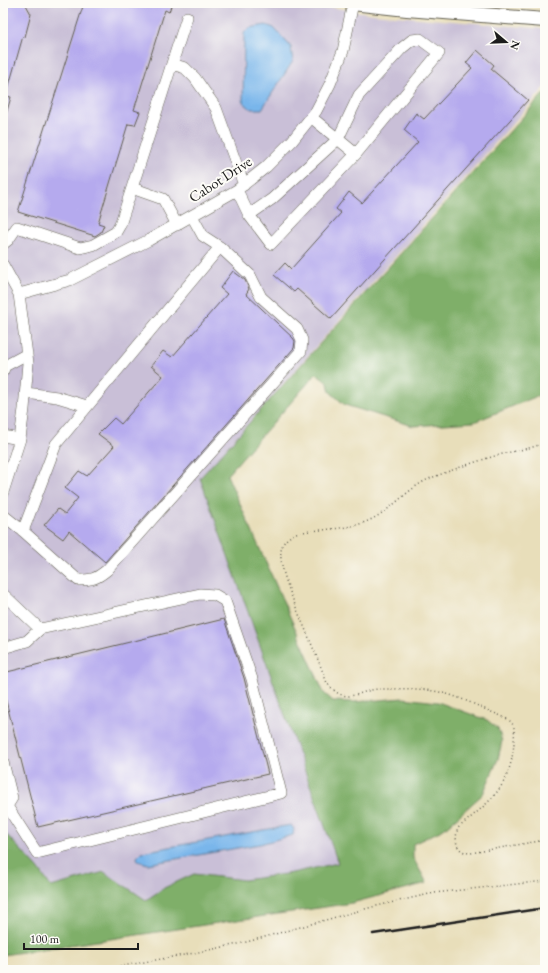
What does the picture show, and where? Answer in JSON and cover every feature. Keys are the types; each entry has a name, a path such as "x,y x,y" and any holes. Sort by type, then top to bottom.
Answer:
{"main road":[{"path":"352,3 415,10 545,20"}],"street":[{"name":"Cabot Drive","path":"19,294 70,280 150,240 240,188 266,167 292,141 316,111 330,84 343,51 352,3"},
{"path":"3,244 8,240 17,227 80,248 93,246 116,232 120,225 187,17"},
{"path":"172,64 185,68 195,78 216,108 249,215 271,244 356,154 439,53 420,39 412,40 402,48 359,94 338,139 272,199 249,215"},
{"path":"311,117 356,154"},
{"path":"132,188 163,199 177,225"},
{"path":"3,515 78,580 96,578 107,570 301,351 302,340 297,330 260,297 250,275 220,247 203,236 192,216"},
{"path":"23,531 56,444 220,247"},
{"path":"3,265 19,294 28,363 20,438 3,492"},
{"path":"3,371 4,366 26,354"},
{"path":"26,393 57,397 87,406"},
{"path":"3,436 20,438"},
{"path":"3,594 40,629"},
{"path":"3,648 27,641 40,629 200,594 216,595 225,601 252,679 281,793 37,853 5,803 12,798 3,762"}],"path":[{"path":"545,443 494,456 429,478 410,490 390,508 370,521 349,527 296,533 284,542 281,549 284,572 296,606 327,683 333,690 339,694 347,696 354,696 372,690 426,690 441,692 502,716 511,722 514,727 513,752 509,770 497,792 485,806 458,828 456,841 461,851 471,853 545,840"},
{"path":"100,970 243,943 372,906 434,893 545,881"}],"shaded area":[{"path":"3,3 304,3 373,14 545,29 545,87 200,478 352,903 3,955"}],"green space":[{"path":"545,92 545,393 474,422 413,426 345,405 330,392 328,383 316,374 227,475 324,693 333,701 354,702 403,698 438,702 487,720 498,729 502,741 498,759 483,794 444,829 413,844 413,858 427,883 352,903 3,955 3,831 38,868 51,887 104,872 146,900 164,888 194,874 244,880 292,873 338,863 200,478"}],"water":[{"path":"266,25 274,28 291,47 293,61 262,109 251,109 243,102 244,33 249,28"},
{"path":"291,825 294,829 293,835 260,844 148,864 138,861 137,857 142,852"}],"building":[{"path":"3,3 25,3 31,14 25,37 23,36 6,96 11,97 5,118 3,118"},
{"path":"84,3 172,3 169,12 165,10 134,110 140,112 135,125 128,124 98,223 104,225 101,232 95,236 18,212"},
{"path":"477,50 494,65 491,69 528,100 331,319 297,289 294,292 274,275 285,263 291,269 341,213 336,209 349,192 362,203 418,142 404,130 416,113 424,119 472,68 466,63"},
{"path":"233,271 245,280 249,289 246,294 293,338 295,341 294,348 105,562 69,531 63,539 44,525 58,509 65,514 78,498 65,488 79,471 87,476 114,446 98,434 114,418 121,424 163,376 151,366 163,351 172,357 227,294 220,288"},
{"path":"224,619 244,678 268,774 38,827 3,689 3,673"}],"railway":[{"path":"373,934 545,908"}]}
